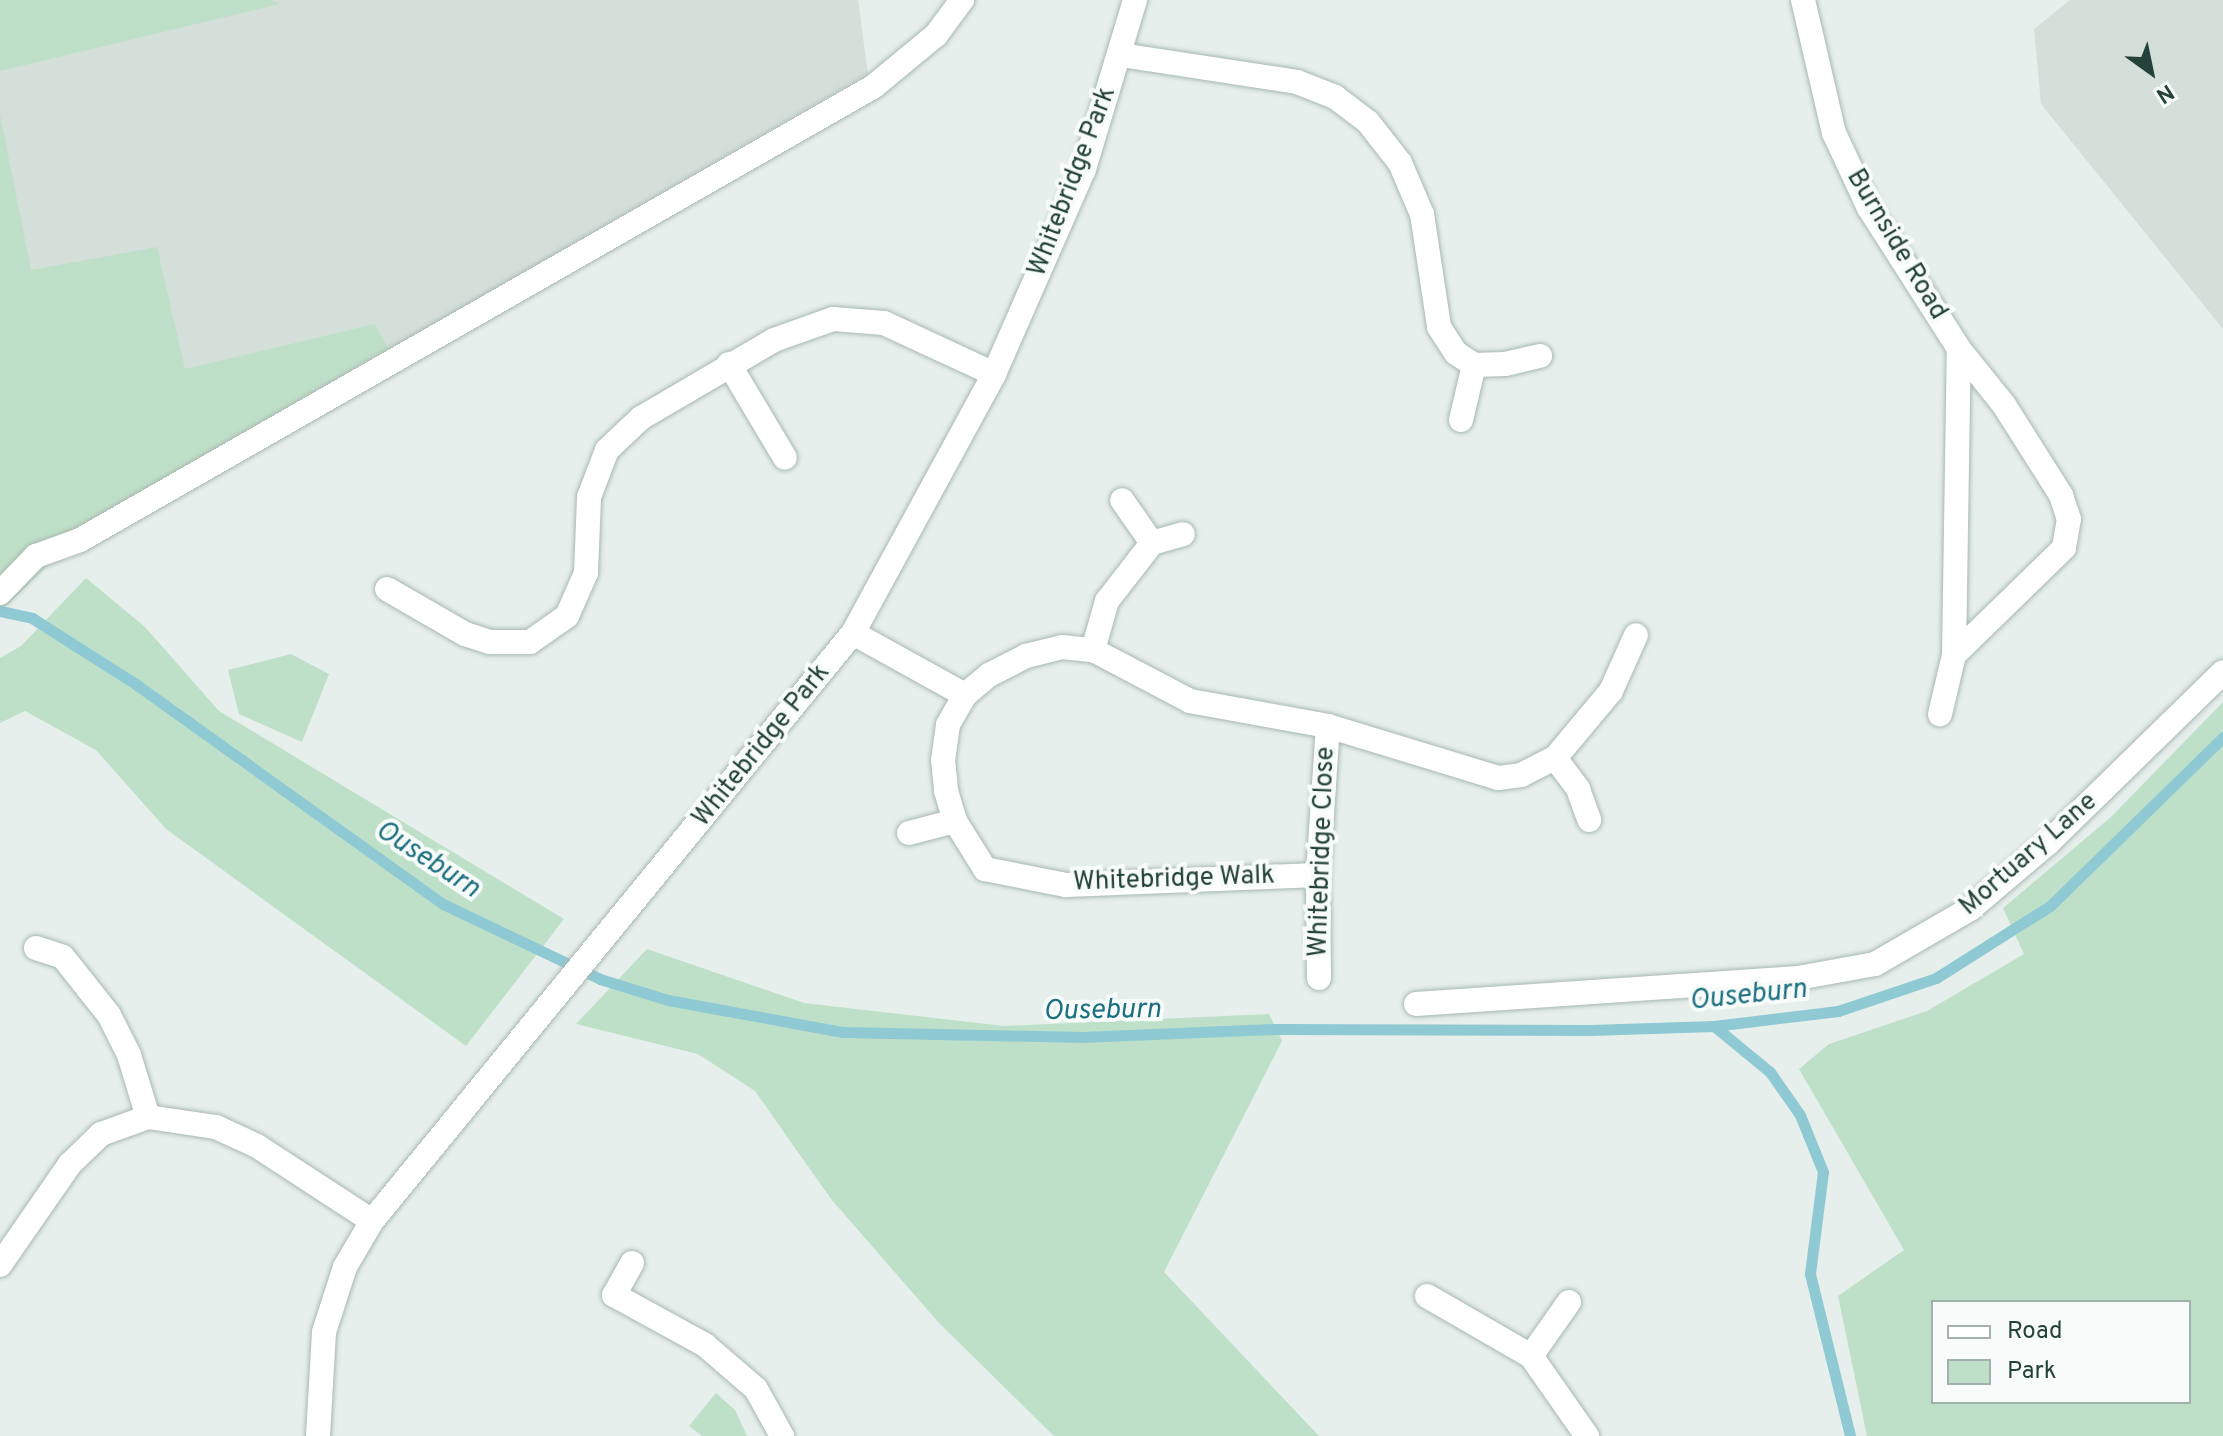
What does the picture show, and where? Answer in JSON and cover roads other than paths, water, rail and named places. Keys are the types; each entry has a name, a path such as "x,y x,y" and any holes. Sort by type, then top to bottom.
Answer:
{"street":[{"path":"0,593 36,556 80,540 873,87 936,35 962,0"},
{"name":"Whitebridge Park","path":"318,1436 324,1332 345,1267 372,1221 615,928 853,633 994,374 1084,169 1121,55 1135,0"},
{"name":"Burnside Road","path":"1803,0 1834,133 1869,208 1959,349 2004,405 2061,495 2069,519 2064,548 1954,655"},
{"path":"1121,55 1297,82 1335,97 1368,122 1400,163 1422,214 1439,327 1456,353 1474,365 1540,356"},
{"path":"387,589 465,634 490,642 530,642 567,616 586,573 589,497 607,450 641,418 729,364 774,340 833,319 884,323 994,374"},
{"name":"Burnside Road","path":"1940,714 1954,655 1959,349"},
{"path":"729,364 785,458"},
{"path":"1461,420 1474,365"},
{"path":"1122,500 1152,543"},
{"path":"1093,650 1107,601 1152,543 1183,534"},
{"path":"853,633 965,695"},
{"name":"Whitebridge Close","path":"985,869 955,821 943,760 948,725 965,695 989,675 1026,656 1062,647 1093,650 1190,701 1328,726 1498,778 1521,775 1555,758 1611,691 1636,635"},
{"name":"Mortuary Lane","path":"1416,1004 1798,978 1875,964 1970,909 2049,842 2223,672"},
{"name":"Whitebridge Close","path":"1319,978 1318,875 1328,726"},
{"path":"1555,758 1578,789 1589,820"},
{"path":"909,833 955,821"},
{"name":"Whitebridge Walk","path":"985,869 1066,885 1318,875"},
{"path":"36,948 63,957 109,1015 129,1055 148,1117"},
{"path":"0,1265 70,1164 101,1134 148,1117 216,1127 257,1146 372,1221"},
{"path":"632,1263 604,1300 705,1345 756,1389 782,1436"},
{"path":"1427,1296 1531,1356 1587,1436"},
{"path":"1531,1356 1569,1302"}],"waterway":[{"name":"Ouseburn","path":"0,611 32,618 137,685 443,904 600,979 668,1000 843,1032 1082,1037 1275,1029 1590,1030 1714,1026 1838,1011 1936,978 2050,906 2223,737"},
{"path":"1714,1026 1770,1072 1800,1115 1823,1172 1810,1274 1850,1436"}]}
